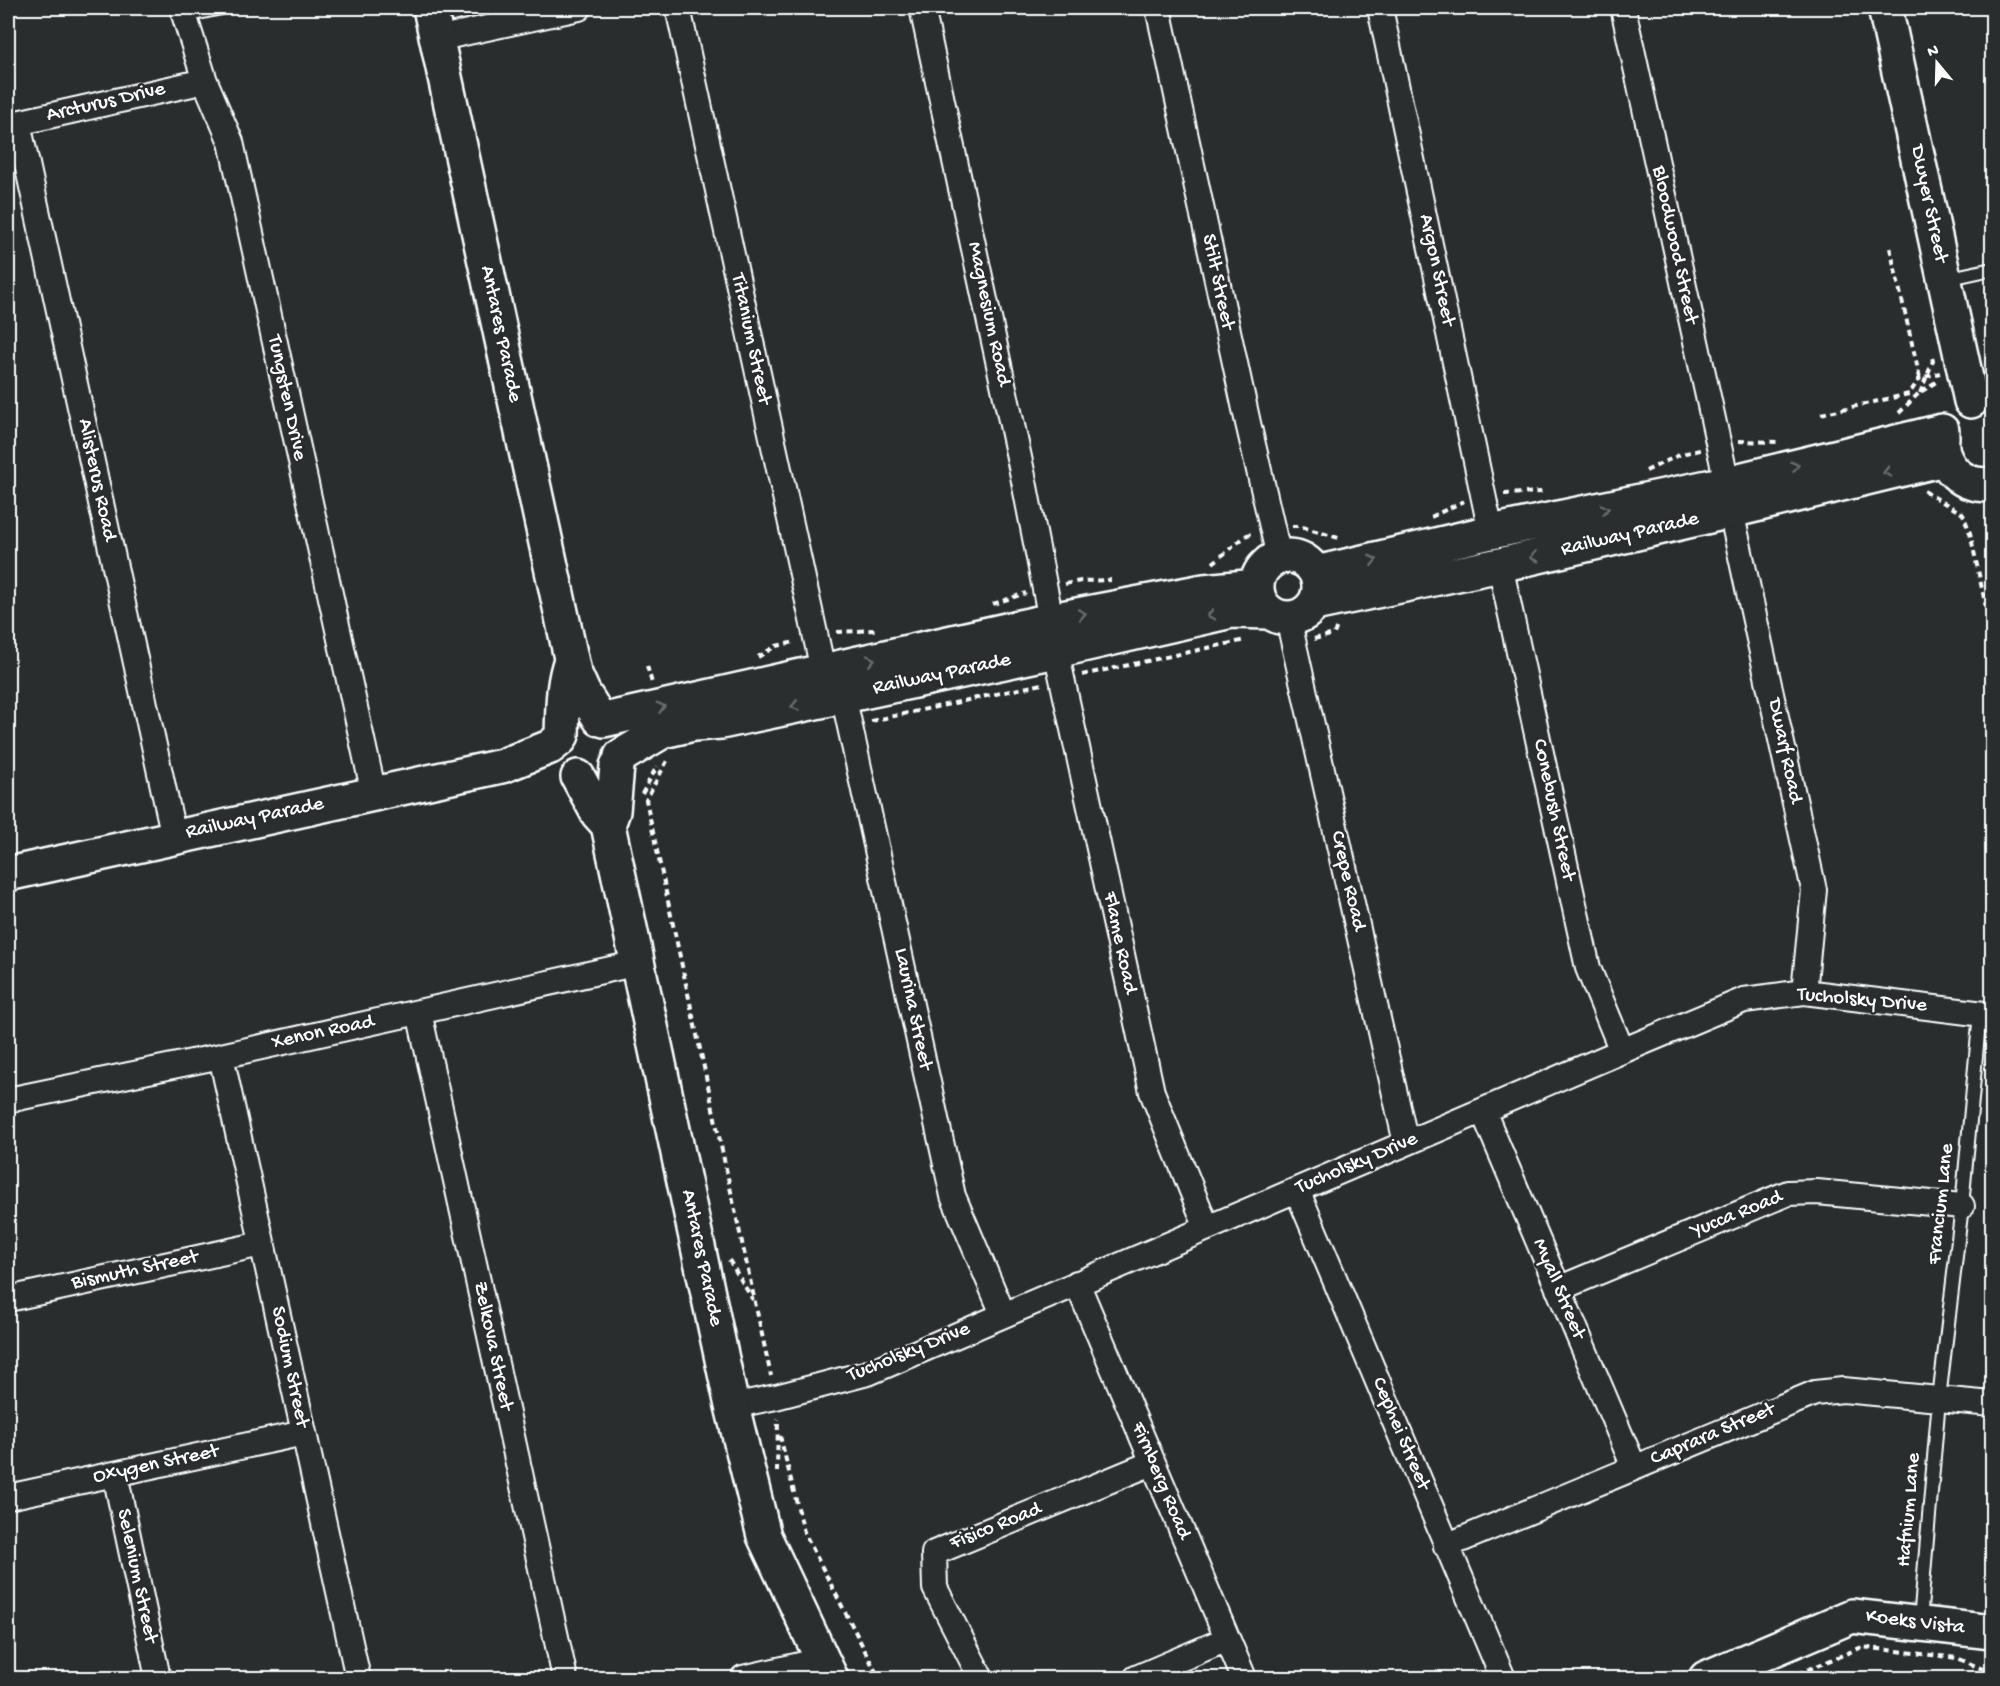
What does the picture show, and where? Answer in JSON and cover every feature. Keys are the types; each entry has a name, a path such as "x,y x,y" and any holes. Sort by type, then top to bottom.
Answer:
{"street":[{"name":"Antares Parade","path":"430,8 571,660 583,692 602,720"},
{"path":"436,39 579,8"},
{"name":"Titanium Street","path":"678,8 823,670"},
{"name":"Magnesium Road","path":"922,8 1046,588 1054,635"},
{"name":"Stilt Street","path":"1158,8 1276,542"},
{"name":"Argon Street","path":"1380,8 1491,532"},
{"name":"Bloodwood Street","path":"1623,8 1729,497"},
{"name":"Dwyer Street","path":"1885,8 1944,279 1973,385"},
{"name":"Tungsten Drive","path":"183,12 204,81 231,142 374,794"},
{"name":"Arcturus Drive","path":"13,124 204,81"},
{"name":"Alisterus Road","path":"13,124 174,837"},
{"path":"1973,385 1949,418 1943,445 1952,470 1962,480 1991,490"},
{"name":"Railway Parade","path":"653,723 663,730 721,722 843,695 1204,591 1289,599 1500,565 1729,497 1943,445"},
{"name":"Railway Parade","path":"1289,599 1491,532 1729,497"},
{"name":"Dwarf Road","path":"1729,497 1814,890 1804,992"},
{"path":"1276,542 1270,561 1258,576 1289,599"},
{"name":"Conebush Street","path":"1500,565 1588,968 1622,1051"},
{"name":"Crepe Road","path":"1289,599 1406,1143"},
{"name":"Railway Parade","path":"602,720 653,723 823,670 1054,635"},
{"name":"Flame Road","path":"1054,635 1152,1092 1207,1228"},
{"name":"Antares Parade","path":"561,737 562,697 571,660"},
{"name":"Laurina Street","path":"843,695 953,1196 1003,1314"},
{"path":"583,718 602,720 612,726 619,735 621,745 619,761 609,773 600,778 592,780 575,776 565,767 560,758 561,737 573,722 583,718"},
{"name":"Railway Parade","path":"619,761 653,723"},
{"name":"Railway Parade","path":"8,874 502,766 550,747 561,737"},
{"name":"Antares Parade","path":"608,825 613,811 619,761"},
{"name":"Railway Parade","path":"502,766 543,769 575,776"},
{"name":"Antares Parade","path":"575,776 598,814 608,825 732,1406 764,1536 827,1669"},
{"name":"Xenon Road","path":"8,1100 221,1056 638,963"},
{"name":"Tucholsky Drive","path":"732,1406 868,1373 1744,1000 1804,992 1986,1014"},
{"name":"Zelkova Street","path":"419,1012 565,1678"},
{"name":"Sodium Street","path":"221,1056 358,1678"},
{"name":"Myall Street","path":"1483,1111 1634,1467"},
{"name":"Cephei Street","path":"1297,1190 1503,1678"},
{"name":"Yucca Road","path":"1558,1289 1788,1193 1817,1192 1962,1206"},
{"name":"Bismuth Street","path":"8,1299 262,1244"},
{"name":"Firnberg Road","path":"1077,1283 1244,1678"},
{"name":"Caprara Street","path":"1446,1546 1815,1393 1843,1390 1992,1404"},
{"name":"Oxygen Street","path":"8,1497 304,1433"},
{"name":"Fisico Road","path":"981,1678 935,1588 934,1553 1152,1463"},
{"name":"Selenium Street","path":"115,1474 158,1678"},
{"name":"Koeks Vista","path":"1706,1678 1852,1616 1992,1632"},
{"path":"1136,1678 1227,1639"},
{"path":"743,1678 827,1669"}],"lane":[{"path":"183,12 222,8"},
{"path":"1944,279 1992,269"},
{"name":"Francium Lane","path":"1939,1399 1986,1014"},
{"name":"Hafnium Lane","path":"1920,1624 1939,1399"}],"path":[{"path":"1890,248 1920,378"},
{"path":"1919,393 1933,361 1930,350"},
{"path":"1973,385 1947,374 1919,393 1894,418 1910,453 1917,487 1963,513 1970,533 1992,635"},
{"path":"1821,414 1909,394 1920,378 1926,376 1973,385"},
{"path":"1635,474 1682,454 1739,441 1779,442"},
{"path":"1425,520 1459,502 1510,493 1550,492"},
{"path":"1204,565 1215,563 1247,535 1276,542 1299,526 1341,539 1351,537"},
{"path":"989,605 1046,588 1080,581 1117,580"},
{"path":"756,658 776,646 843,630 881,629"},
{"path":"641,796 657,766 659,745 642,684 663,680"},
{"path":"646,800 776,1397 777,1482"},
{"path":"729,1259 755,1303"},
{"path":"778,1429 804,1532 879,1678"},
{"path":"1788,1678 1862,1647 1957,1658 1992,1673"},
{"path":"1992,1662 1992,1667"}]}
